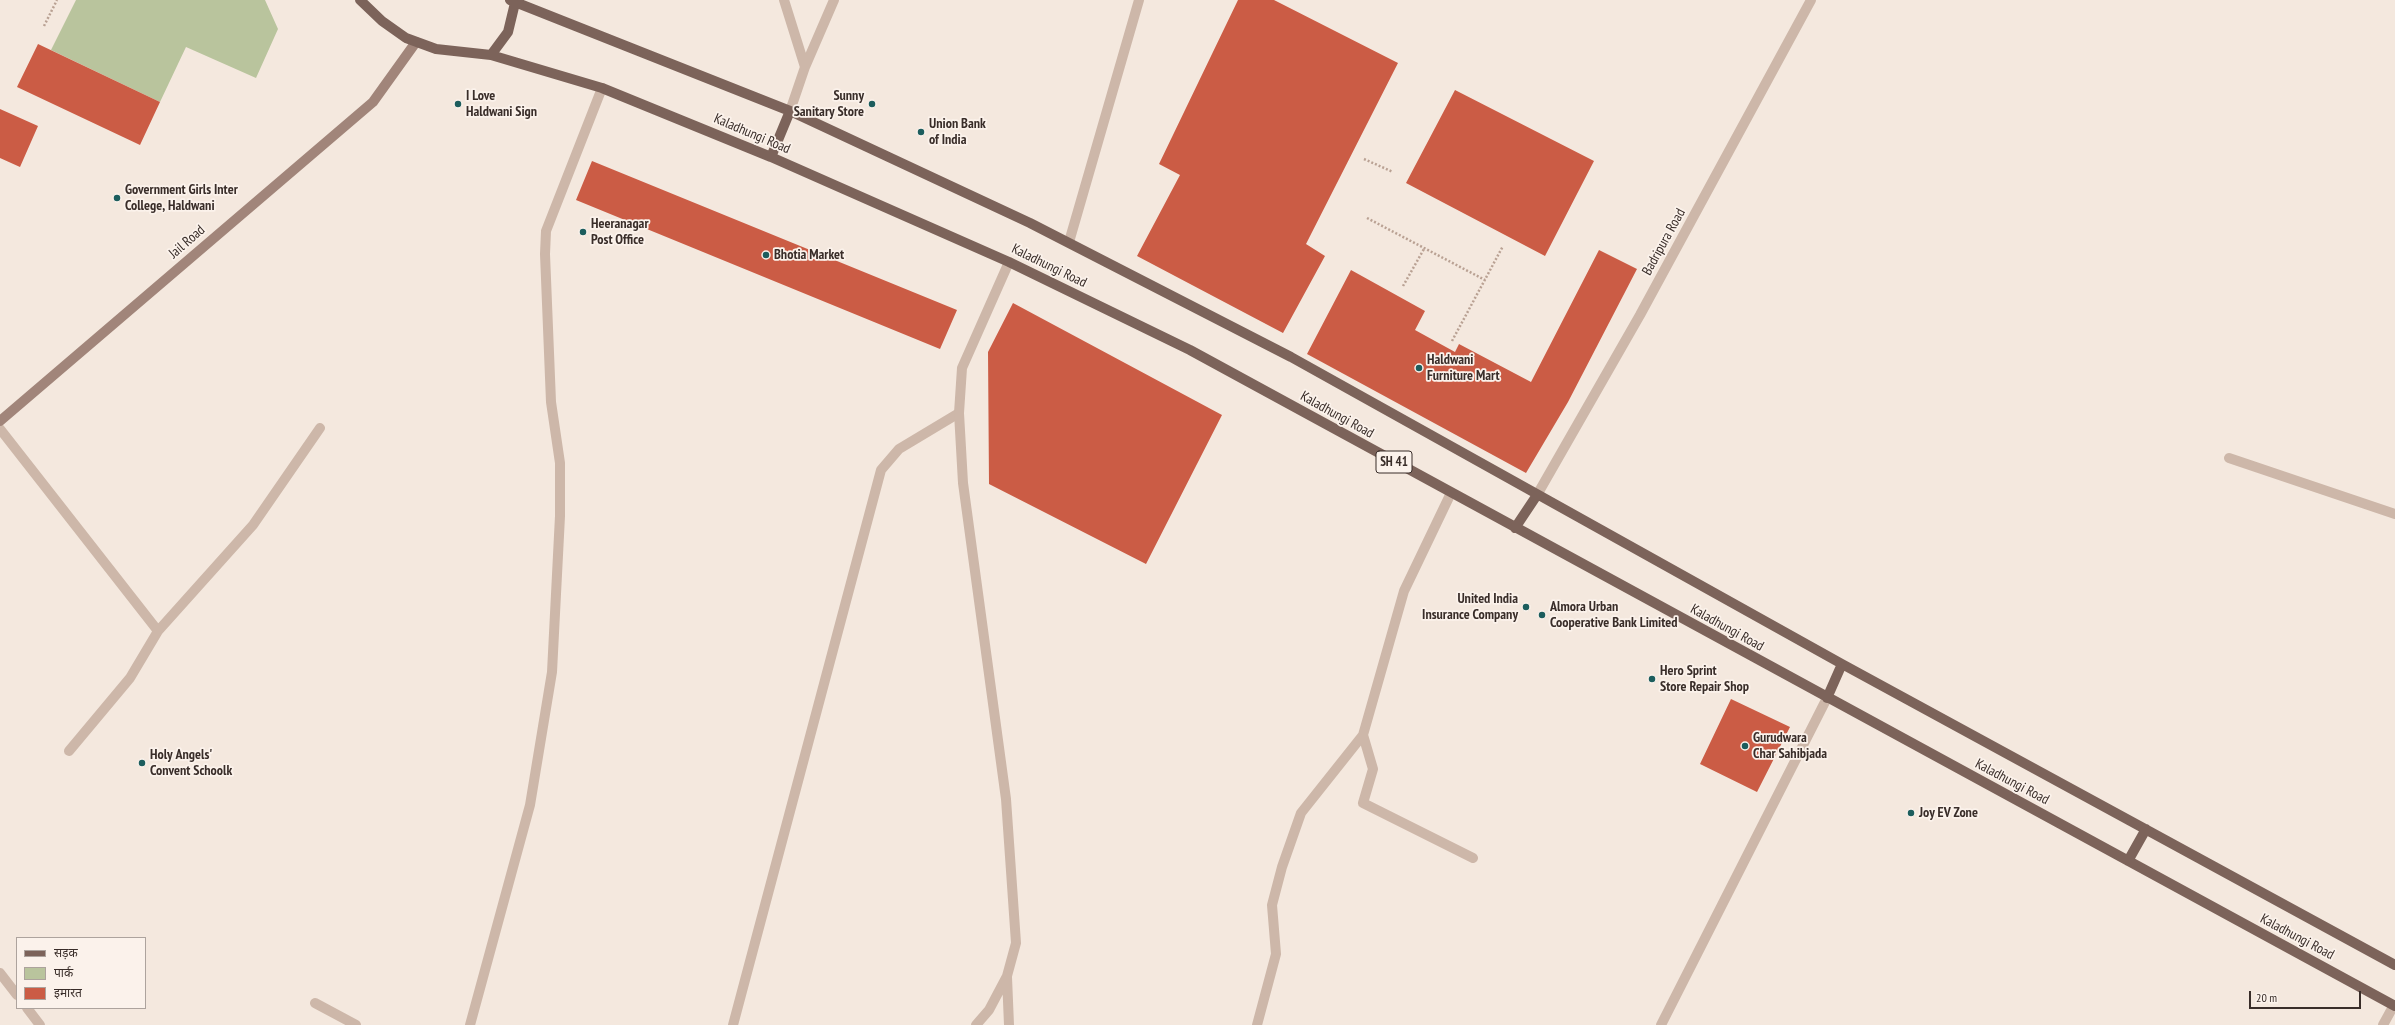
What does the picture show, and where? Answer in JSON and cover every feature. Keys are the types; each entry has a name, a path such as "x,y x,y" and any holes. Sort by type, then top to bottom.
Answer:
{"main road":[{"name":"Kaladhungi Road","path":"360,0 406,38 436,49 491,55 602,88 771,157 1009,262 1190,350 1450,494 2394,1005"},
{"path":"372,0 372,11"},
{"name":"Kaladhungi Road","path":"513,1 790,111 1069,242 1291,357 1842,664 2395,965"},
{"path":"491,55 508,32 513,1"},
{"path":"771,157 790,111"},
{"path":"1515,528 1537,495"},
{"path":"1827,698 1842,664"},
{"path":"2128,861 2146,829"}],"street":[{"path":"784,0 805,67"},
{"path":"790,111 805,67 834,0"},
{"path":"1069,242 1138,0"},
{"name":"Badripura Road","path":"1537,495 1640,315 1811,0"},
{"name":"Jail Road","path":"0,421 373,102 416,42"},
{"path":"470,1025 530,805 552,672 560,516 560,463 551,402 545,254 546,231 602,88"},
{"path":"976,1025 989,1010 1007,976 1016,943 1006,799 963,483 959,413 962,368 1009,262"},
{"path":"733,1025 881,470 899,449 959,413"},
{"path":"69,751 130,678 158,631 254,525 320,428"},
{"path":"0,429 158,631"},
{"path":"2229,458 2395,514"},
{"path":"1257,1025 1276,954 1272,905 1282,867 1301,813 1363,735 1404,591 1450,494"},
{"path":"1661,1025 1827,698"},
{"path":"1363,735 1373,769 1363,803 1473,858"},
{"path":"0,973 16,994"},
{"path":"1007,976 1009,1025"},
{"path":"314,1003 356,1025"},
{"path":"2383,1025 2394,1005"},
{"path":"28,1009 40,1025"}],"path":[{"path":"44,26 56,0"},
{"path":"1364,159 1393,172"},
{"path":"1367,218 1485,280"},
{"path":"1452,341 1503,246"},
{"path":"1403,286 1424,249"}],"green space":[{"path":"76,0 265,0 278,29 256,78 186,47 160,102 51,50"}],"building":[{"path":"1238,0 1274,0 1398,63 1306,244 1325,256 1283,333 1137,256 1180,175 1159,164"},
{"path":"38,44 160,102 140,145 17,87"},
{"path":"1455,90 1594,161 1545,256 1406,183"},
{"path":"0,109 38,126 20,167 0,158"},
{"name":"Bhotia Market","path":"592,161 957,310 940,349 576,200"},
{"name":"Haldwani Furniture Mart","path":"1599,250 1637,269 1568,402 1526,473 1307,354 1351,270 1425,311 1415,330 1455,352 1459,344 1531,382"},
{"path":"1013,303 1222,415 1146,564 989,484 988,352"},
{"name":"Gurudwara Char Sahibjada","path":"1731,699 1790,727 1757,792 1700,764"}],"place":[{"name":"I Love Haldwani Sign","path":"458,104"},
{"name":"Sunny Sanitary Store","path":"872,104"},
{"name":"Union Bank of India","path":"921,132"},
{"name":"Government Girls Inter College, Haldwani","path":"117,198"},
{"name":"Heeranagar Post Office","path":"583,232"},
{"name":"Bhotia Market","path":"766,255"},
{"name":"Haldwani Furniture Mart","path":"1419,368"},
{"name":"United India Insurance Company","path":"1526,607"},
{"name":"Almora Urban Cooperative Bank Limited","path":"1542,615"},
{"name":"Hero Sprint Store Repair Shop","path":"1652,679"},
{"name":"Gurudwara Char Sahibjada","path":"1745,746"},
{"name":"Holy Angels' Convent Schoolk","path":"142,763"},
{"name":"Joy EV Zone","path":"1911,813"}]}
